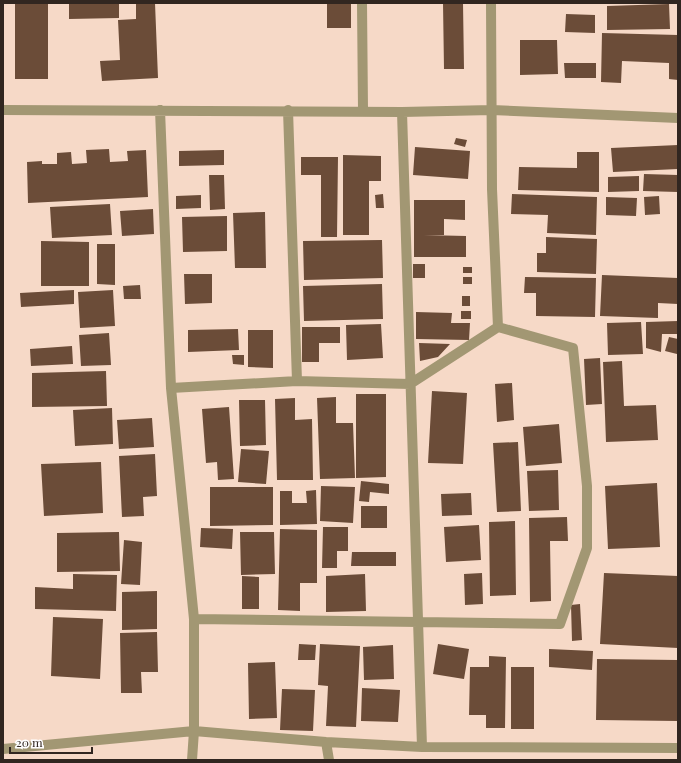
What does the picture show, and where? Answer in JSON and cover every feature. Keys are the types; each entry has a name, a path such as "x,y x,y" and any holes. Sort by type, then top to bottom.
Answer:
{"street":[{"path":"362,3 363,110"},
{"path":"490,3 492,189 498,326"},
{"path":"3,110 363,110 402,112 492,110 678,118"},
{"path":"160,110 171,388 194,619 194,730 192,760"},
{"path":"288,110 297,381"},
{"path":"402,112 422,747"},
{"path":"171,388 297,381 410,384 498,326 573,348 587,486 587,548 560,624 194,619"},
{"path":"3,749 194,730 326,742 422,747 678,748"},
{"path":"326,742 329,760"}],"building":[{"path":"15,3 48,3 48,79 15,79"},
{"path":"69,3 119,3 119,18 69,19"},
{"path":"136,3 155,3 158,78 102,81 100,61 120,60 118,20 136,19"},
{"path":"327,3 351,3 351,28 327,28"},
{"path":"443,3 463,3 464,69 444,69"},
{"path":"669,4 670,29 607,30 607,6"},
{"path":"566,14 595,15 595,33 565,32"},
{"path":"602,33 678,35 678,80 669,79 669,63 622,61 621,83 601,82"},
{"path":"520,40 557,40 558,74 520,75"},
{"path":"564,63 596,63 596,78 565,78"},
{"path":"456,138 467,140 465,147 454,144"},
{"path":"678,145 678,169 613,172 611,148"},
{"path":"415,147 470,151 468,179 413,175"},
{"path":"109,149 110,162 128,161 127,151 146,150 148,197 28,203 27,162 42,161 42,164 57,164 57,153 71,152 72,164 87,163 86,150"},
{"path":"224,150 224,165 179,166 179,151"},
{"path":"577,152 599,152 599,192 518,190 519,167 577,168"},
{"path":"343,155 381,156 381,181 369,181 369,235 343,235"},
{"path":"301,157 338,157 337,237 321,237 321,175 301,175"},
{"path":"644,174 678,175 678,192 643,191"},
{"path":"209,175 224,175 225,209 210,210"},
{"path":"639,176 639,191 608,192 608,177"},
{"path":"383,194 384,208 376,208 375,195"},
{"path":"512,194 597,197 596,235 547,233 548,215 511,214"},
{"path":"201,195 201,208 176,209 176,196"},
{"path":"659,196 660,214 645,215 644,197"},
{"path":"606,197 637,198 636,216 606,215"},
{"path":"414,200 465,200 465,220 444,219 444,235 424,235 466,236 466,257 414,257"},
{"path":"110,204 112,235 52,238 50,207"},
{"path":"153,209 154,234 122,236 120,211"},
{"path":"265,212 266,268 235,268 233,213"},
{"path":"227,216 227,251 183,252 182,217"},
{"path":"546,237 597,239 596,274 537,272 537,253 546,253"},
{"path":"382,240 383,278 304,280 303,241"},
{"path":"41,241 89,242 89,286 41,286"},
{"path":"97,244 115,244 115,285 97,284"},
{"path":"413,264 425,264 425,278 413,278"},
{"path":"463,267 472,267 472,273 463,273"},
{"path":"184,274 212,274 212,303 185,304"},
{"path":"602,275 678,278 678,304 658,303 658,318 600,316"},
{"path":"463,277 472,277 472,284 463,284"},
{"path":"525,277 596,278 595,317 536,316 536,293 524,293"},
{"path":"382,284 383,319 304,321 303,286"},
{"path":"140,285 141,299 124,299 123,286"},
{"path":"74,290 74,304 21,307 20,293"},
{"path":"113,290 115,326 80,328 78,292"},
{"path":"462,296 470,296 470,306 462,306"},
{"path":"461,311 471,311 471,319 461,319"},
{"path":"416,312 452,313 451,323 470,323 469,340 416,339"},
{"path":"678,321 678,334 662,334 661,352 646,348 646,322"},
{"path":"641,322 643,354 608,355 607,323"},
{"path":"381,324 383,358 347,360 346,325"},
{"path":"302,327 340,327 340,343 319,343 319,362 302,362"},
{"path":"238,329 239,350 188,352 188,330"},
{"path":"248,330 273,330 273,368 248,367"},
{"path":"109,333 111,365 81,366 79,335"},
{"path":"669,337 678,339 677,354 665,351"},
{"path":"419,343 450,344 438,357 420,361"},
{"path":"72,346 73,364 31,366 30,349"},
{"path":"232,355 244,355 244,365 233,364"},
{"path":"600,358 602,404 586,405 584,359"},
{"path":"622,361 624,406 656,405 658,440 606,442 603,362"},
{"path":"106,371 107,406 32,407 32,373"},
{"path":"512,383 514,420 497,422 495,384"},
{"path":"432,391 467,393 463,464 428,463"},
{"path":"356,394 386,394 386,477 356,478"},
{"path":"336,397 336,423 353,423 355,478 320,479 317,398"},
{"path":"295,398 295,420 312,419 313,480 277,480 275,399"},
{"path":"239,400 265,400 266,445 240,446"},
{"path":"229,407 234,479 218,480 217,462 206,463 202,409"},
{"path":"112,408 113,444 75,446 73,410"},
{"path":"152,418 154,447 119,449 117,420"},
{"path":"559,424 562,463 526,466 523,427"},
{"path":"518,442 521,511 497,512 493,443"},
{"path":"241,449 269,451 266,484 238,482"},
{"path":"155,454 157,496 143,497 144,516 122,517 119,456"},
{"path":"101,462 103,513 44,516 41,464"},
{"path":"558,470 559,510 529,511 527,471"},
{"path":"361,481 389,484 389,494 370,492 369,502 359,501"},
{"path":"657,483 660,547 608,549 605,486"},
{"path":"321,486 355,487 353,523 320,521"},
{"path":"210,487 273,487 273,525 210,526"},
{"path":"316,490 317,524 280,525 280,491 292,491 292,503 307,503 306,491"},
{"path":"471,493 472,515 442,516 441,494"},
{"path":"361,506 387,506 387,528 361,528"},
{"path":"567,517 568,541 550,541 551,601 530,602 529,518"},
{"path":"515,521 516,595 490,596 489,522"},
{"path":"479,525 481,560 446,562 444,527"},
{"path":"323,527 348,527 348,551 337,551 337,568 322,568"},
{"path":"201,528 233,529 232,549 200,547"},
{"path":"280,529 317,530 317,583 300,583 300,611 278,610"},
{"path":"119,532 120,571 57,572 57,533"},
{"path":"240,532 274,532 275,574 241,575"},
{"path":"124,540 142,542 140,585 121,584"},
{"path":"352,552 396,552 396,566 351,566"},
{"path":"482,573 483,604 465,605 464,574"},
{"path":"604,573 678,576 678,648 600,644"},
{"path":"73,574 117,575 116,611 35,609 35,587 73,589"},
{"path":"365,574 366,611 326,612 326,576"},
{"path":"242,576 259,577 259,609 242,609"},
{"path":"157,591 157,629 122,630 122,592"},
{"path":"580,604 582,640 572,641 571,605"},
{"path":"53,617 103,619 100,679 51,676"},
{"path":"157,632 158,672 141,672 142,693 121,693 120,633"},
{"path":"299,644 316,645 315,660 298,660"},
{"path":"320,644 360,646 356,727 326,726 328,686 318,685"},
{"path":"438,644 469,649 464,679 433,674"},
{"path":"393,645 394,679 364,680 363,647"},
{"path":"549,649 593,651 592,670 549,667"},
{"path":"489,656 506,657 505,728 486,728 486,715 469,715 470,667 489,667"},
{"path":"597,659 678,660 678,721 596,720"},
{"path":"275,662 277,718 249,719 248,663"},
{"path":"511,667 534,667 534,729 511,729"},
{"path":"362,688 400,690 398,722 361,721"},
{"path":"282,689 315,690 313,731 280,730"}]}
